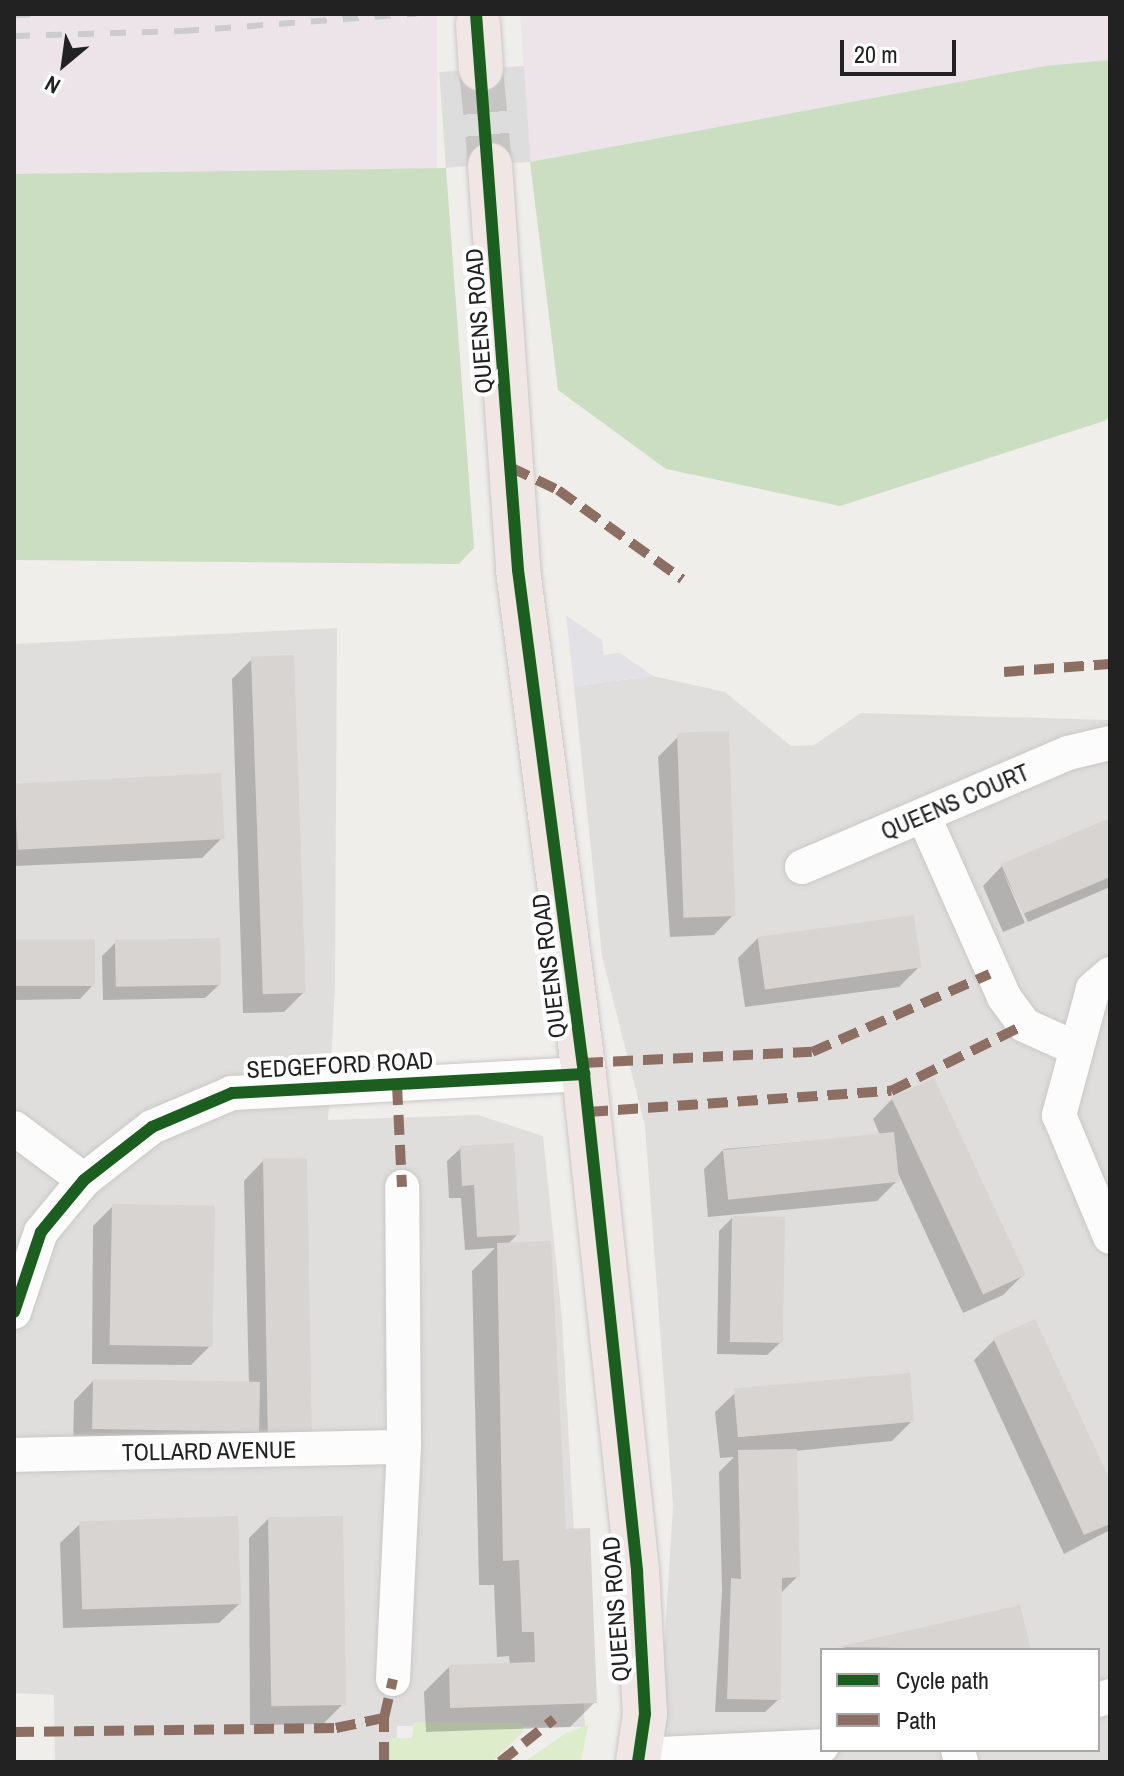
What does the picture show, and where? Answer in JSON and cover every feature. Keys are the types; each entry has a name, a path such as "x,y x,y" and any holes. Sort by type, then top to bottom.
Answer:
{"highway":[{"path":"478,24 481,69"},
{"name":"QUEENS ROAD","path":"490,165 518,570 584,1074 637,1571 645,1714 639,1758"}],"street":[{"name":"QUEENS COURT","path":"802,867 1068,753 1110,743"},
{"path":"924,817 1004,997 1024,1025 1075,1048"},
{"path":"1110,974 1093,989 1059,1115 1110,1237"},
{"name":"SEDGEFORD ROAD","path":"14,1312 41,1232 84,1180 152,1127 232,1093 584,1074"},
{"path":"14,1128 84,1180"},
{"path":"393,1679 404,1447 402,1187"},
{"name":"TOLLARD AVENUE","path":"14,1455 404,1447"},
{"path":"639,1758 820,1746"}],"shaded area":[{"path":"14,14 437,14 437,174 14,174"},
{"path":"520,14 1110,14 1110,76 530,162"},
{"path":"566,615 602,640 604,655 620,653 653,676 574,686"},
{"path":"337,628 335,987 328,1120 478,1115 543,1136 562,1319 585,1727 397,1726 396,1762 55,1762 54,1695 14,1693 14,644"},
{"path":"653,676 725,692 791,746 814,745 861,713 1110,720 1110,1762 657,1762 673,1506 645,1126 602,956 574,686"}],"green space":[{"path":"1110,60 1110,417 1104,421 840,506 666,469 558,390 530,162 1045,66"},
{"path":"446,168 474,548 459,564 14,560 14,174"},
{"path":"414,1722 522,1723 523,1732 491,1762 391,1762 390,1738 412,1738"},
{"path":"588,1725 581,1762 524,1762 566,1733"}],"pier":[{"path":"524,66 531,162 446,168 439,72"}],"building":[{"path":"294,655 306,993 263,994 251,657"},
{"path":"729,731 735,916 683,918 677,733"},
{"path":"221,773 224,839 18,850 14,784"},
{"path":"1110,818 1110,877 1023,914 1001,864"},
{"path":"914,915 921,967 765,989 758,937"},
{"path":"220,938 221,985 116,987 115,940"},
{"path":"14,939 95,939 95,986 14,986"},
{"path":"934,1078 1026,1275 983,1295 891,1098"},
{"path":"894,1132 899,1182 728,1200 723,1150"},
{"path":"514,1143 520,1235 477,1237 474,1185 462,1186 460,1146"},
{"path":"307,1158 312,1433 268,1434 263,1159"},
{"path":"112,1204 215,1206 213,1347 110,1345"},
{"path":"732,1216 785,1217 783,1343 730,1342"},
{"path":"551,1241 566,1529 590,1528 597,1703 450,1708 449,1665 535,1662 534,1632 522,1632 519,1560 503,1561 497,1243"},
{"path":"1035,1319 1110,1480 1110,1524 1084,1535 993,1338"},
{"path":"910,1373 914,1422 738,1437 734,1388"},
{"path":"93,1379 260,1382 259,1432 92,1429"},
{"path":"797,1449 800,1577 782,1578 781,1700 727,1699 731,1578 741,1579 738,1450"},
{"path":"238,1516 241,1604 82,1609 79,1522"},
{"path":"343,1516 346,1705 271,1706 268,1517"},
{"path":"1020,1605 1031,1648 902,1648 837,1647"}],"tunnel":[{"path":"481,69 490,165"}],"railway":[{"path":"14,15 44,14"},
{"path":"14,36 183,31 416,14"}],"marked path":[{"path":"510,467 558,490 682,579"},
{"path":"1004,672 1110,664"},
{"path":"583,1063 812,1052 990,974"},
{"path":"588,1112 891,1091 1024,1025"},
{"path":"397,1085 402,1187"},
{"path":"384,1762 384,1718 393,1679"},
{"path":"14,1732 336,1728 384,1718"},
{"path":"500,1762 554,1719"}],"cycle path":[{"path":"476,14 518,570 584,1074 637,1571 645,1714 638,1762"},
{"path":"14,1312 41,1232 84,1180 152,1127 232,1093 584,1074"}]}
